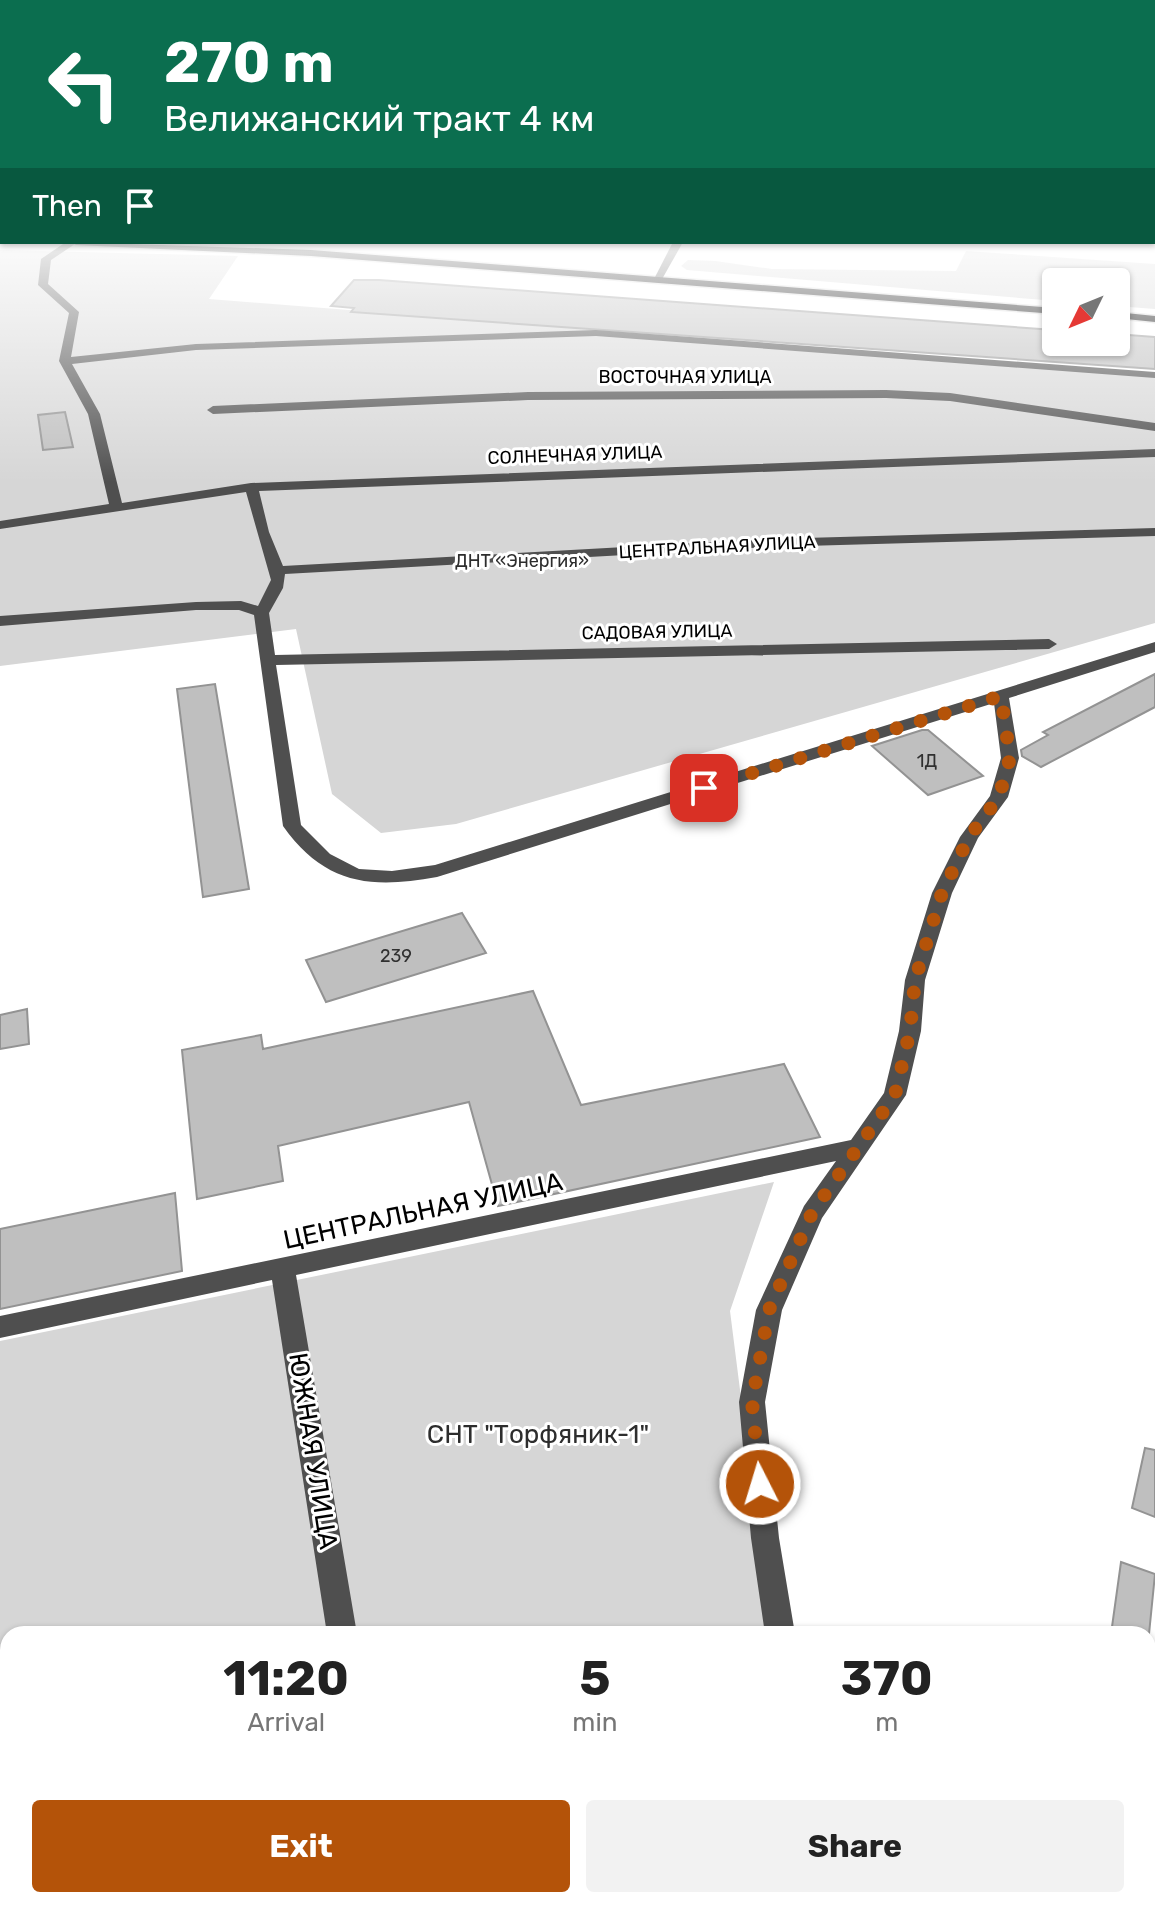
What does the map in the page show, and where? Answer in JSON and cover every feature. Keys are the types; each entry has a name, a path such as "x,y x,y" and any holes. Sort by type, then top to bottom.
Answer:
{"main road":[{"path":"969,304 1042,310"},
{"path":"1130,316 1155,319"}],"street":[{"path":"65,304 74,312 65,361 94,414 116,507"},
{"name":"ВОСТОЧНАЯ УЛИЦА","path":"65,361 196,347 596,333 951,378 1155,427"},
{"name":"ВОСТОЧНАЯ УЛИЦА","path":"213,410 528,396 886,394 951,378 1155,375"},
{"name":"СОЛНЕЧНАЯ УЛИЦА","path":"0,525 251,487 1155,453"},
{"path":"251,487 262,533 280,570 276,591 261,613 292,826 314,854 355,876 393,880 452,866 1155,647"},
{"name":"ЦЕНТРАЛЬНАЯ УЛИЦА","path":"280,570 769,543 1155,532"},
{"path":"0,621 196,606 241,605 261,613"},
{"name":"САДОВАЯ УЛИЦА","path":"266,660 1049,644"},
{"path":"779,1626 765,1538 752,1402 769,1310 812,1213 895,1095 910,1031 915,980 942,893 969,837 999,797 1010,758 1001,696"},
{"name":"ЦЕНТРАЛЬНАЯ УЛИЦА","path":"0,1327 857,1148"},
{"name":"ЮЖНАЯ УЛИЦА","path":"283,1269 341,1626"}],"green space":[{"name":"ДНТ «Энергия»","path":"0,304 272,304 1155,374 1155,623 456,824 381,833 332,794 296,629 0,666"},
{"path":"1130,304 1155,304 1155,309 1130,307"},
{"name":"СНТ \"Торфяник-1\"","path":"774,1182 730,1311 770,1626 0,1626 0,1341"}],"building":[{"path":"703,304 1042,329 1042,356 1130,356 1130,335 1155,337 1155,369 351,312 354,308 331,306"},
{"path":"65,412 73,447 43,450 38,415"},
{"path":"1155,674 1155,707 1041,767 1022,756 1021,750 1048,735 1043,732"},
{"path":"215,684 249,889 203,897 177,689"},
{"path":"928,730 983,776 928,795 872,746"},
{"path":"462,913 486,953 326,1002 306,960"},
{"path":"533,991 581,1105 784,1064 820,1137 498,1206 469,1102 278,1146 283,1181 197,1199 182,1050 261,1035 263,1049"},
{"path":"27,1009 29,1044 0,1049 0,1015"},
{"path":"175,1193 182,1271 0,1309 0,1229"},
{"path":"1145,1448 1155,1450 1155,1517 1132,1508"},
{"path":"1121,1562 1155,1574 1150,1626 1112,1626"}],"route":[{"path":"704,788 1001,696 1010,758 999,797 969,837 942,893 915,980 910,1031 895,1095 812,1213 769,1310 752,1402 760,1484"}]}
